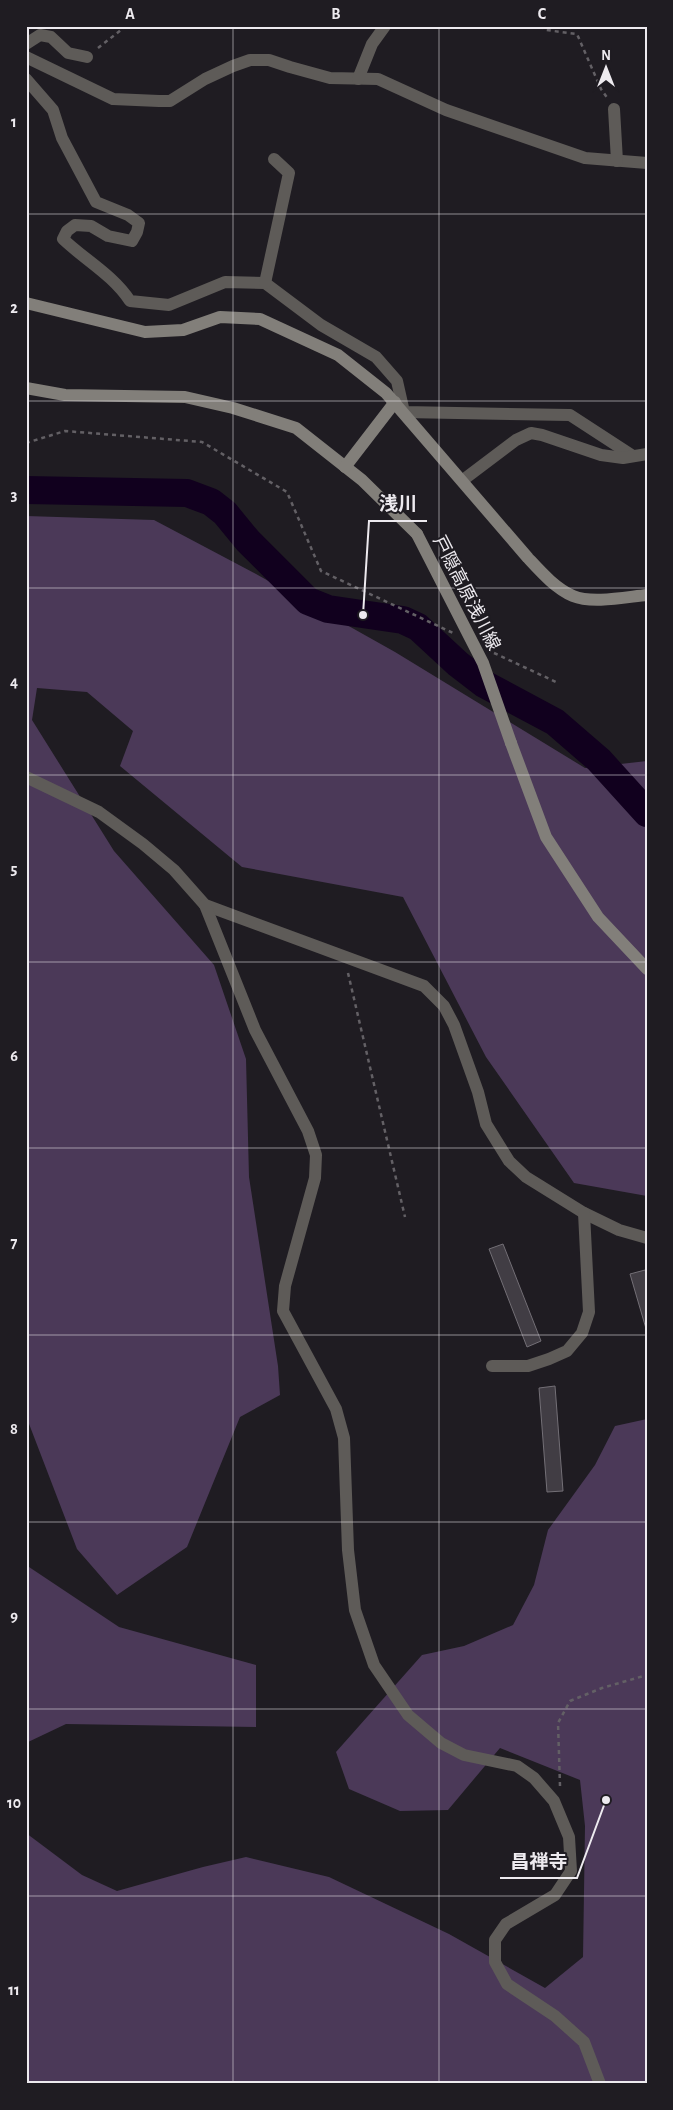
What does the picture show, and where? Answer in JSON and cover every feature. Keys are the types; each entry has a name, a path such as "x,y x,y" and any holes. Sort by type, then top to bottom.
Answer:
{"main road":[{"path":"26,303 145,332 182,330 220,317 260,319 338,355 386,393 551,582 574,596 598,599 647,595"},
{"name":"戸隠高原浅川線","path":"26,388 65,395 185,397 233,408 296,428 362,480 417,534 483,663 546,837 598,917 647,969"},
{"path":"345,467 399,407"}],"street":[{"path":"358,79 372,44 385,26"},
{"path":"26,44 40,35 51,36 68,53 87,57"},
{"path":"26,57 113,99 170,101 205,79 233,66 250,60 269,60 330,78 378,79 446,110 584,158 647,163"},
{"path":"26,79 53,110 62,138 96,202 128,215 138,223 137,232 132,241 108,236 92,226 75,225 67,231 63,239 88,261 108,275 123,290 130,301 169,305 225,282 265,283 320,325 376,357 397,381 399,407 570,415 633,456"},
{"path":"614,109 617,161"},
{"path":"265,283 289,173 274,159"},
{"path":"463,480 516,440 531,433 542,434 601,455 623,458 647,454"},
{"path":"26,777 99,812 143,844 174,870 205,906 255,1030 308,1131 316,1155 315,1178 285,1286 282,1310 336,1409 344,1438 348,1550 355,1610 374,1665 408,1714 441,1743 464,1755 517,1766 534,1778 554,1801 569,1837 571,1870 555,1895 506,1924 495,1940 495,1962 507,1984 555,2016 584,2042 600,2084"},
{"path":"205,906 424,986 444,1006 454,1025 475,1084 486,1124 509,1161 526,1177 584,1213 619,1230 647,1238"},
{"path":"492,1366 528,1366 549,1359 567,1351 582,1333 589,1312 584,1213"}],"path":[{"path":"87,57 126,26"},
{"path":"540,26 546,30 578,34 601,89 614,109"},
{"path":"26,443 65,431 202,442 287,492 321,571 460,637"},
{"path":"486,649 556,682"},
{"path":"344,957 405,1217"},
{"path":"554,1801 560,1788 558,1723 570,1701 602,1688 647,1675"}],"shaded area":[{"path":"26,516 154,520 256,574 395,652 585,768 647,761 647,1196 574,1183 486,1057 403,897 242,867 120,766 133,731 87,692 37,688 32,720 114,851 214,965 246,1059 249,1177 278,1366 280,1395 240,1417 187,1547 117,1595 77,1549 26,1416"},
{"path":"647,1419 647,2084 26,2084 26,1833 82,1875 117,1891 246,1857 329,1877 449,1934 545,1988 583,1957 585,1826 580,1780 500,1748 448,1810 400,1811 349,1789 336,1752 422,1655 464,1646 513,1625 534,1585 548,1530 595,1465 615,1426"},
{"path":"26,1565 119,1627 256,1665 256,1727 66,1724 26,1743"}],"building":[{"path":"503,1244 541,1341 527,1347 489,1249"},
{"path":"645,1270 647,1277 647,1332 630,1274"},
{"path":"555,1386 563,1491 547,1492 539,1388"}],"waterway":[{"path":"26,490 187,493 211,502 225,513 248,541 308,601 328,609 403,620 418,627 458,664 484,684 555,722 599,760 647,813"}],"place":[{"name":"浅川","path":"363,615"},
{"name":"昌禅寺","path":"606,1800"}]}
